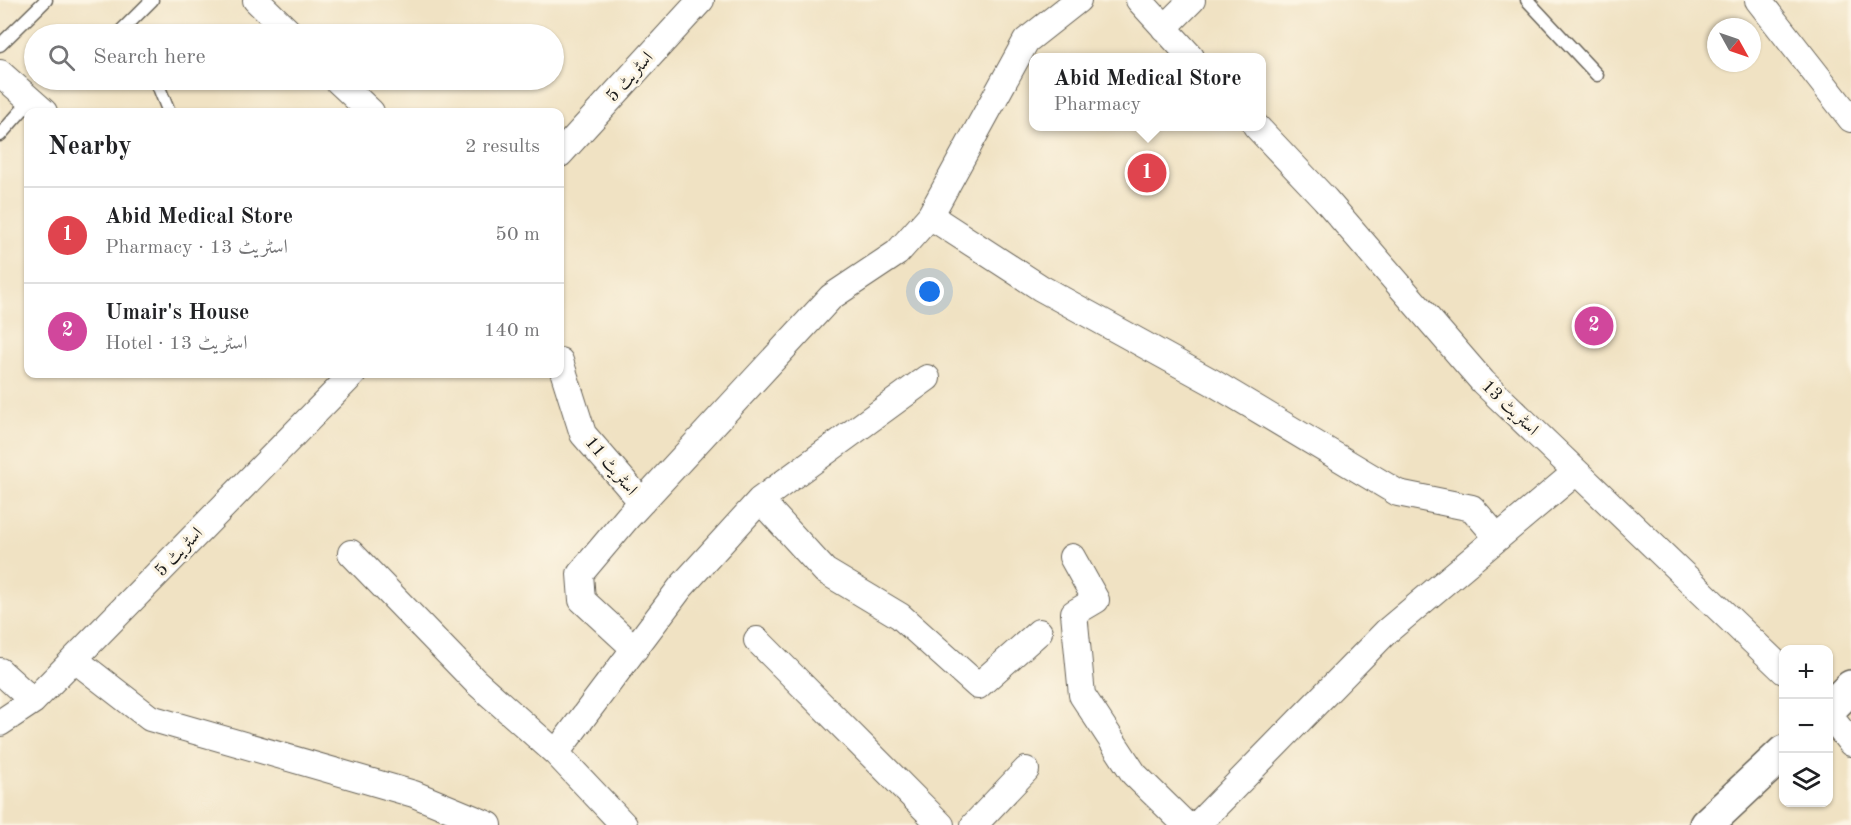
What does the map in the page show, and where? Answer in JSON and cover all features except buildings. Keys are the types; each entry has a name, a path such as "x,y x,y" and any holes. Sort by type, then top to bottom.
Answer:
{"main road":[{"path":"1833,705 1851,687"},
{"path":"1706,825 1783,753"}],"street":[{"path":"256,0 281,24"},
{"name":"اسٹریٹ 5","path":"564,150 701,0"},
{"path":"635,649 582,600 580,574 642,502 831,297 897,253 930,216 1026,40 1078,0"},
{"path":"1139,0 1187,53"},
{"path":"1164,28 1192,0"},
{"path":"1758,0 1851,119"},
{"path":"0,73 37,107"},
{"path":"348,90 367,108"},
{"name":"اسٹریٹ 13","path":"1261,131 1325,199 1483,382 1779,666"},
{"path":"930,216 1041,288 1212,382 1398,493 1472,508 1498,538"},
{"name":"اسٹریٹ 11","path":"564,373 584,434 642,502"},
{"name":"اسٹریٹ 5","path":"0,723 33,700 74,660 349,378"},
{"path":"556,753 681,587 760,500 927,378"},
{"path":"1197,825 1386,632 1576,472"},
{"path":"760,500 825,571 900,616 978,686 1040,632"},
{"path":"351,553 475,681 556,753 624,825"},
{"path":"1072,557 1096,600 1074,613 1082,695 1134,774 1186,825"},
{"path":"758,640 941,825"},
{"path":"74,660 150,718 414,794 489,825"},
{"path":"0,671 33,700"},
{"path":"1833,720 1851,743"},
{"path":"974,825 1026,770"}],"lane":[{"path":"0,45 46,0"},
{"path":"129,24 152,0"},
{"path":"1527,0 1597,75"},
{"path":"160,90 167,108"},
{"path":"0,135 24,117"}],"place":[{"name":"Abid Medical Store","path":"1147,173"},
{"name":"Umair's House","path":"1594,326"}]}
